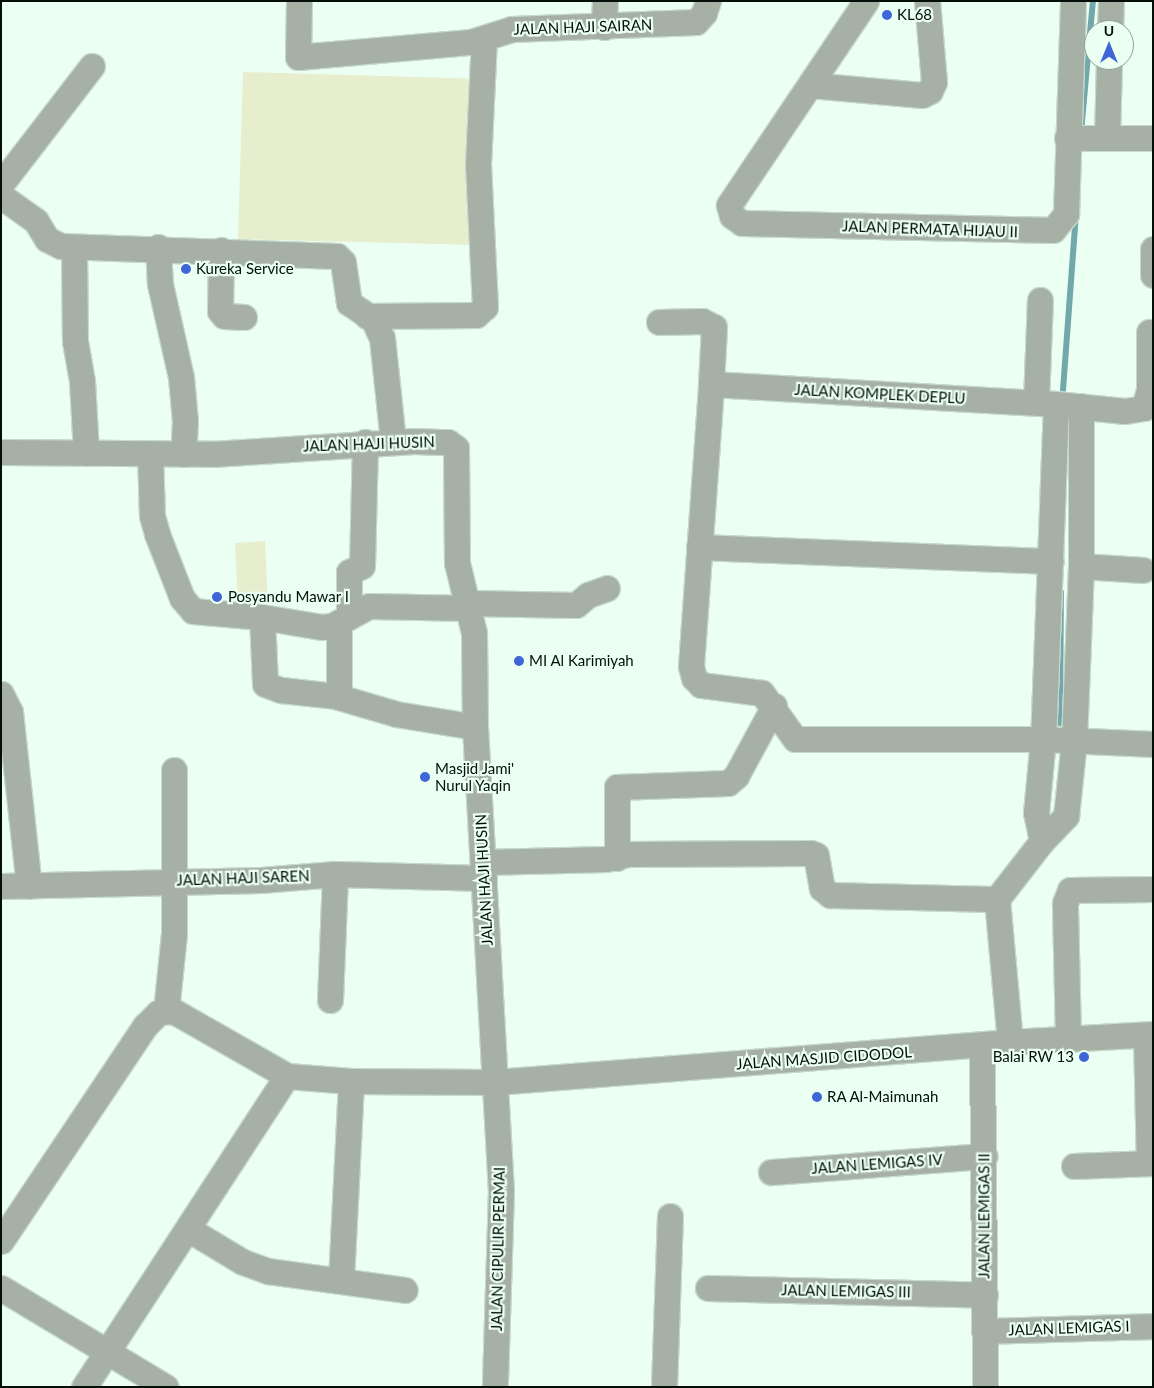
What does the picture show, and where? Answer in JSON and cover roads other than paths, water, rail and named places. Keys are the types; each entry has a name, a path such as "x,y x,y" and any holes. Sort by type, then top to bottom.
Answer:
{"street":[{"name":"JALAN HAJI SAIRAN","path":"299,1 298,57 421,48 484,38 512,29 696,22 704,13 708,1"},
{"path":"604,27 605,1"},
{"name":"JALAN PERMATA HIJAU II","path":"866,1 729,205 732,216 742,223 1052,230 1066,214 1073,1"},
{"path":"810,85 922,94 930,90 934,82 927,1"},
{"path":"1110,1 1110,20"},
{"path":"367,316 461,316 483,312 485,292 478,165 484,38"},
{"path":"1,184 92,66"},
{"path":"1107,138 1109,70"},
{"path":"1067,138 1153,138"},
{"path":"1,196 36,221 54,244 74,248 158,247 337,256 343,262 349,303 373,319 384,346 393,441"},
{"path":"158,247 160,284 181,376 185,421 183,454"},
{"path":"74,248 75,341 82,381 86,453"},
{"path":"1153,248 1153,275"},
{"path":"224,250 220,311 224,316 244,317"},
{"path":"1040,300 1046,403 1058,740"},
{"path":"658,322 702,321 714,328 691,666 694,678 701,685 762,693 774,706 782,725 795,739 1058,740 1153,744"},
{"name":"JALAN KOMPLEK DEPLU","path":"711,384 1046,403 1126,411 1144,408 1149,389 1149,332"},
{"path":"1010,1042 997,899 1042,841 1036,813 1058,740 1081,566 1081,406"},
{"name":"JALAN HAJI HUSIN","path":"1,452 183,454 393,441 448,442 456,448 456,552 461,588 468,605 475,651 475,727 495,1082"},
{"path":"339,697 344,619 350,572 362,566 365,442"},
{"path":"150,453 152,516 187,607 203,614 262,617 322,627 344,619 363,608 378,606 576,606 588,595 607,588"},
{"path":"699,547 1051,562"},
{"path":"1081,566 1143,570"},
{"path":"262,617 265,684 281,690 339,697 396,714 475,727"},
{"path":"1,694 10,712 29,886"},
{"path":"616,858 617,787 728,783 736,776 774,706"},
{"path":"166,1011 174,934 174,770"},
{"name":"JALAN HAJI SAREN","path":"1,886 261,880 335,874 484,870 616,858 627,854 811,853 816,855 822,888 830,895 997,899"},
{"path":"330,1000 335,874"},
{"path":"1068,1039 1065,903 1070,890 1153,889"},
{"path":"1,1241 145,1026 158,1013 166,1011 176,1012 287,1076 108,1353 84,1387"},
{"path":"1074,1166 1151,1163 1149,1035"},
{"name":"JALAN MASJID CIDODOL","path":"287,1076 352,1081 495,1082 982,1046 1010,1042 1149,1035"},
{"name":"JALAN LEMIGAS II","path":"982,1046 985,1295 984,1387"},
{"path":"341,1280 352,1081"},
{"name":"JALAN CIPULIR PERMAI","path":"494,1387 501,1198 495,1082"},
{"name":"JALAN LEMIGAS IV","path":"771,1172 984,1156"},
{"path":"664,1387 670,1216"},
{"path":"188,1229 243,1262 268,1272 341,1280 404,1290"},
{"path":"1,1288 166,1387"},
{"name":"JALAN LEMIGAS III","path":"708,1288 985,1295"},
{"name":"JALAN LEMIGAS I","path":"985,1330 1153,1326"}],"waterway":[{"path":"1081,132 1093,1"},
{"path":"1063,390 1076,214"},
{"path":"1060,723 1061,592"}],"place":[{"name":"KL68","path":"887,15"},
{"name":"Kureka Service","path":"186,269"},
{"name":"Posyandu Mawar I","path":"217,597"},
{"name":"MI Al Karimiyah","path":"519,661"},
{"name":"Masjid Jami' Nurul Yaqin","path":"425,777"},
{"name":"Balai RW 13","path":"1084,1057"},
{"name":"RA Al-Maimunah","path":"817,1097"}]}
